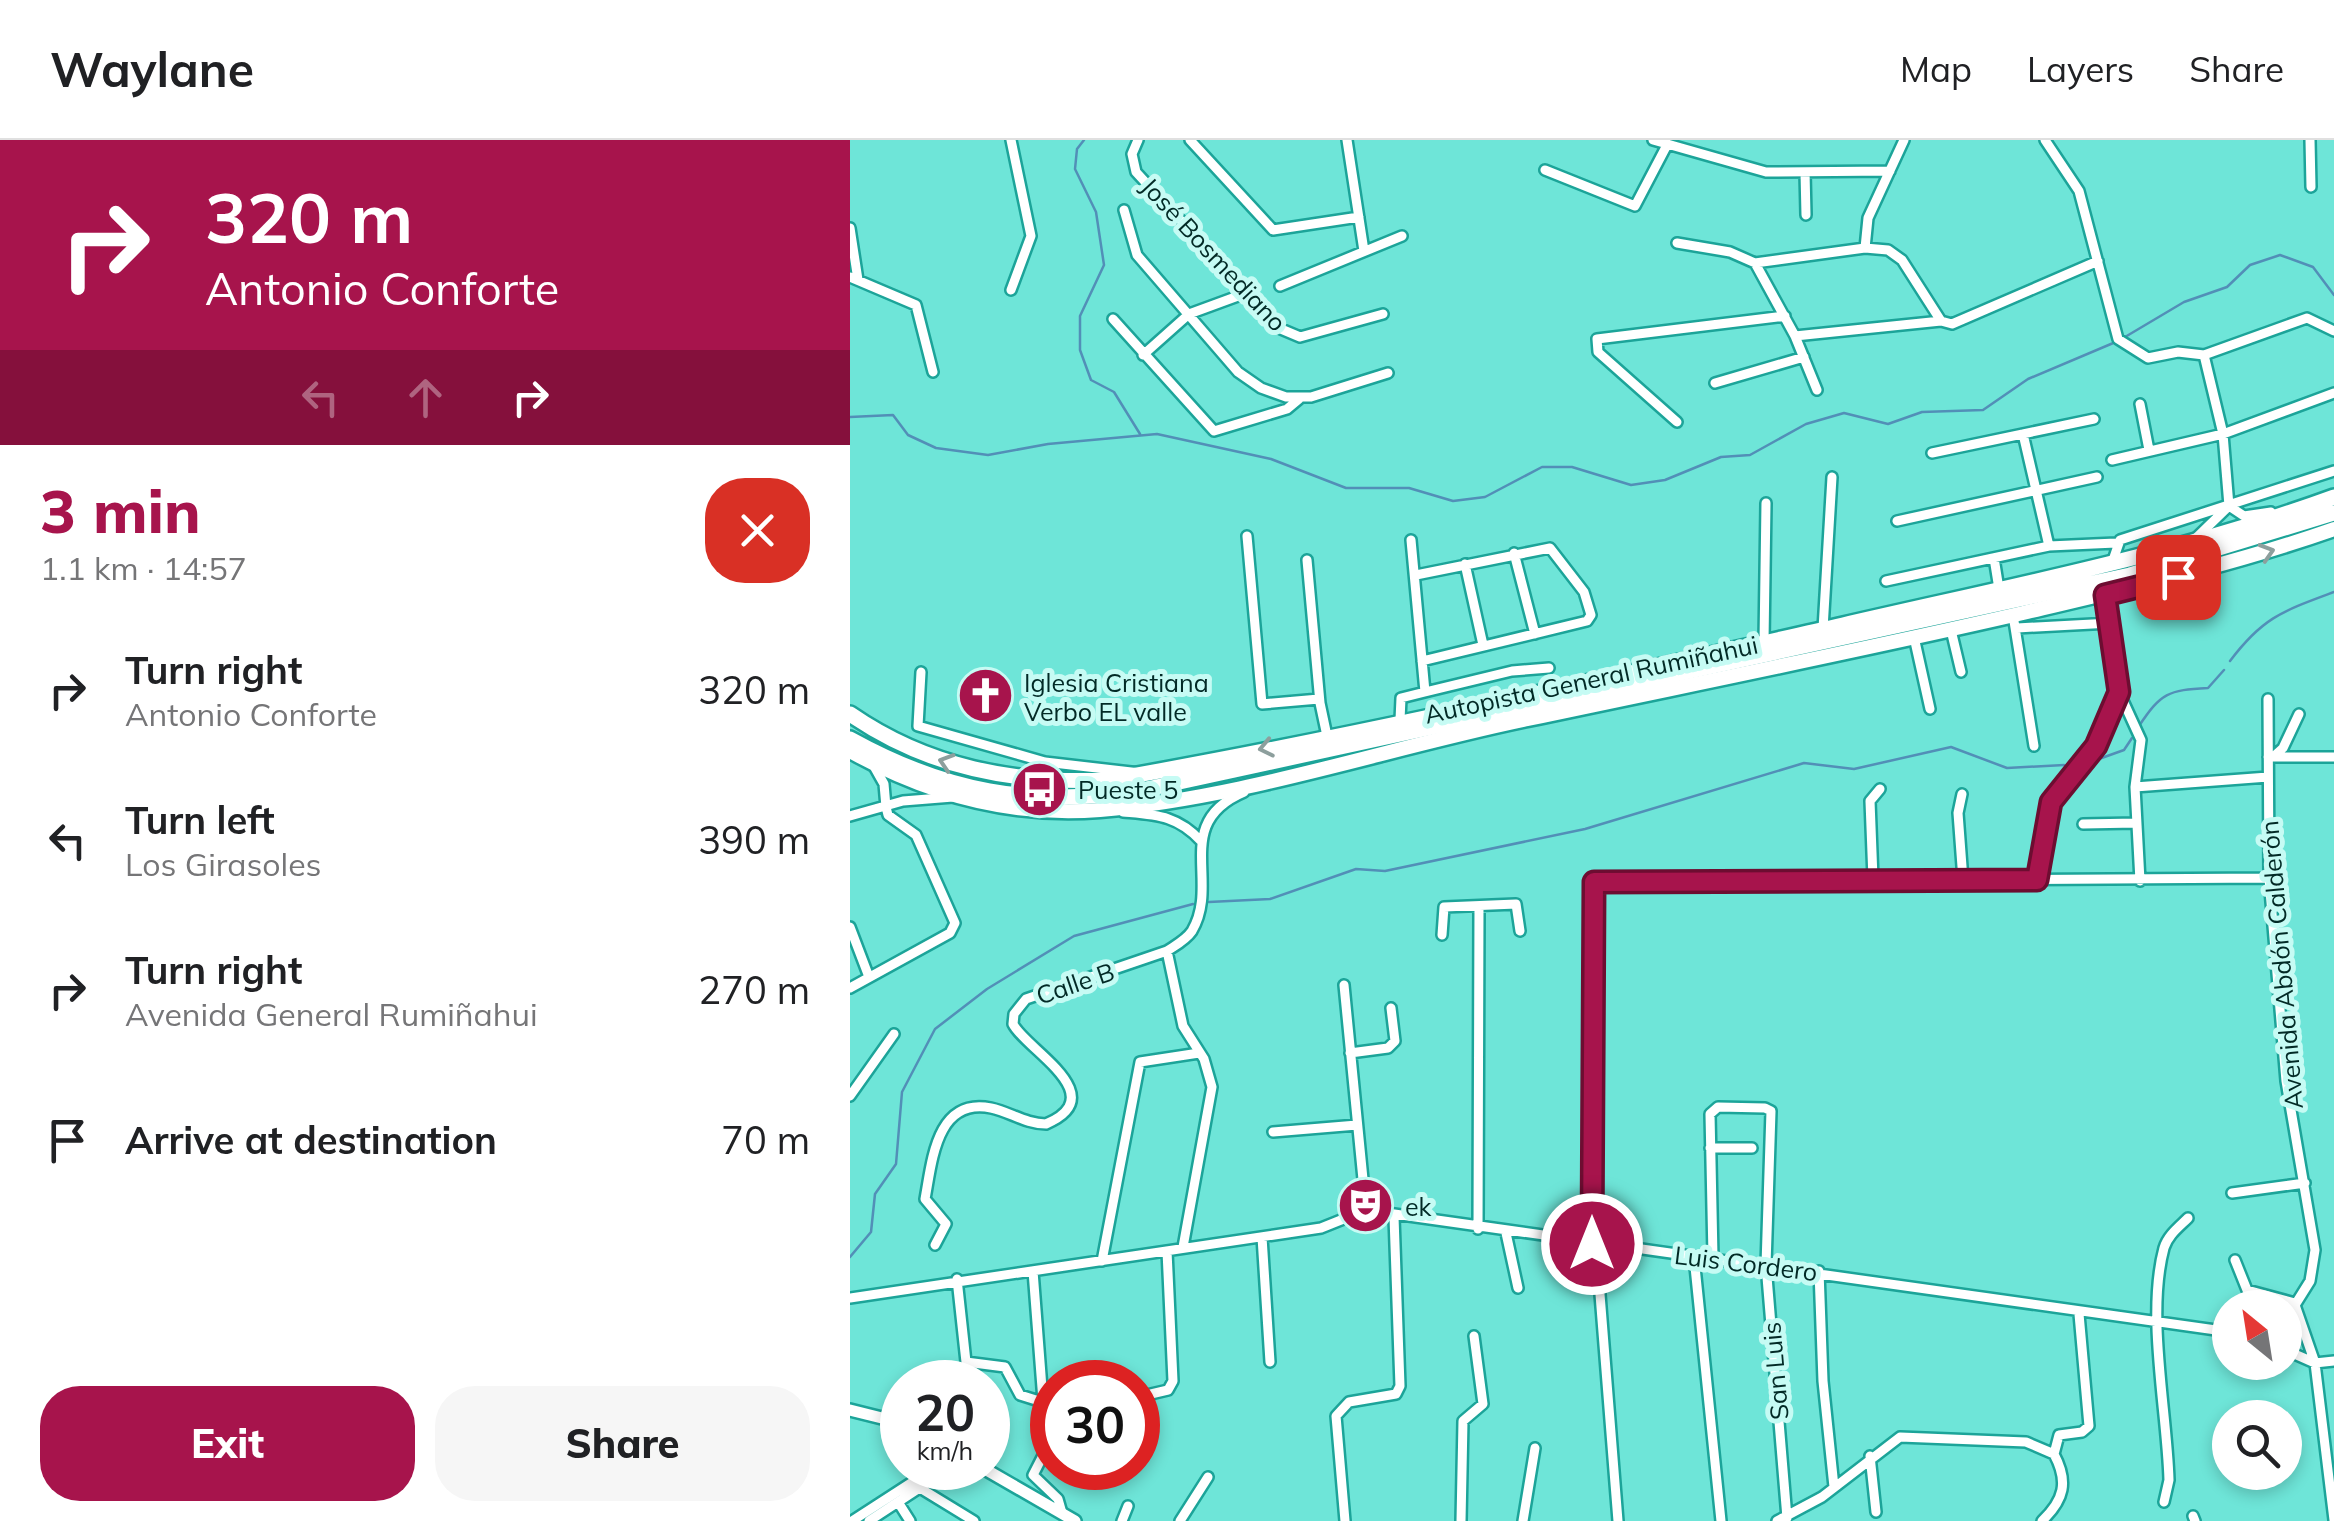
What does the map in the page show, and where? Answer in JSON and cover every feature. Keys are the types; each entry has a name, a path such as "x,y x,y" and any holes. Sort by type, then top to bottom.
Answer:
{"highway":[{"name":"Autopista General Rumiñahui","path":"850,714 903,746 980,772 1059,782 1143,774 1764,642 2112,563 2185,545 2327,500"},
{"name":"Autopista General Rumiñahui","path":"850,739 923,775 967,788 1050,800 1138,791 2130,574 2334,513"}],"main road":[{"path":"850,751 952,797 1004,806 1100,810 1269,779 1472,730 1951,630 2015,622 2334,530"},
{"path":"850,1410 880,1418"},
{"path":"1010,1484 1075,1521"}],"street":[{"path":"1010,290 1030,236 1011,140"},
{"name":"José Bosmediano","path":"1138,140 1132,154 1136,172 1290,335 1300,337 1382,314"},
{"path":"1190,140 1273,230 1359,218"},
{"path":"1654,140 1766,172 1890,171"},
{"path":"1865,248 1868,218 1904,140"},
{"path":"2045,140 2080,191 2118,339 2127,348 2148,358 2178,352 2204,355 2306,318 2334,331"},
{"path":"2310,140 2312,187"},
{"path":"1351,141 1364,251"},
{"path":"1545,170 1635,206 1667,145"},
{"path":"1805,172 1806,216"},
{"path":"1124,210 1137,255 1238,372 1260,388 1299,399"},
{"path":"850,228 854,279 916,305 933,372"},
{"path":"1280,286 1402,236"},
{"path":"1676,244 1730,252 1755,263 1865,248 1888,250 1902,260 1946,322"},
{"path":"1795,336 1946,322 2098,261"},
{"path":"1755,263 1795,336 1817,390"},
{"path":"1143,355 1189,314 1249,292"},
{"path":"1677,422 1598,352 1597,339 1785,316"},
{"path":"1113,319 1214,431 1287,409 1299,399 1388,373"},
{"path":"2204,355 2223,434 2229,506"},
{"path":"1715,383 1804,357"},
{"path":"2112,460 2223,434 2334,394"},
{"path":"2140,404 2149,450"},
{"path":"1932,454 2094,420"},
{"path":"2024,434 2049,546"},
{"path":"1886,582 2049,546 2116,543 2334,470"},
{"path":"1823,629 1832,476"},
{"path":"1897,521 2097,477"},
{"path":"2229,506 2244,516 2327,500"},
{"path":"1764,642 1766,503"},
{"path":"2185,545 2229,506"},
{"path":"1247,536 1262,704 1320,700"},
{"path":"1411,540 1425,692"},
{"path":"2112,563 2116,543"},
{"path":"1416,575 1544,546 1556,552 1584,592 1591,615 1587,621 1422,660"},
{"path":"1514,553 1535,634"},
{"path":"1994,558 1999,589"},
{"path":"1307,560 1327,736"},
{"path":"1465,564 1483,645"},
{"path":"2105,595 2119,692 2141,740 2134,787 2140,881"},
{"path":"2034,746 2015,622 2111,623"},
{"path":"1951,630 1962,672"},
{"path":"1914,638 1930,709"},
{"path":"1400,720 1401,698 1512,671 1549,668"},
{"path":"921,672 918,726 1045,762 1129,768 1143,774"},
{"path":"2037,880 2051,802 2096,746 2119,692"},
{"name":"Avenida Abdón Calderón","path":"2268,699 2269,878 2286,1081 2305,1184 2314,1264 2302,1293"},
{"path":"2271,757 2283,748 2299,714"},
{"path":"2271,757 2334,757"},
{"path":"850,988 954,928 943,891 927,865 916,835 888,815 884,784 871,763"},
{"path":"2134,787 2268,776"},
{"path":"1182,1248 1211,1101 1209,1071 1183,1026 1167,951 1187,937 1196,921 1201,841 1219,807 1269,779"},
{"path":"1873,880 1870,801 1880,789"},
{"path":"1962,794 1958,812 1963,880"},
{"path":"850,816 952,797"},
{"path":"1100,810 1166,815 1188,826 1201,841"},
{"path":"2082,824 2136,823"},
{"path":"1618,1521 1594,1244 1594,882 2269,878"},
{"path":"1442,936 1444,907 1516,904 1520,931"},
{"path":"1478,1229 1479,906"},
{"path":"850,927 870,978"},
{"name":"Calle B","path":"935,1245 946,1229 945,1220 930,1210 925,1200 941,1128 960,1112 989,1107 1046,1124 1065,1112 1068,1085 1056,1064 1018,1034 1013,1024 1018,1006 1026,999 1167,951"},
{"path":"850,1298 957,1279 1321,1228 1366,1210 1344,985"},
{"path":"1350,1053 1388,1048 1395,1041 1392,1008"},
{"path":"850,1096 894,1034"},
{"path":"1102,1261 1140,1062 1200,1053"},
{"name":"San Luis","path":"1710,1148 1713,1108 1770,1111 1766,1265 1782,1519"},
{"path":"1273,1132 1357,1126"},
{"path":"1713,1257 1710,1148 1752,1148"},
{"path":"2232,1193 2305,1184"},
{"name":"Luis Cordero","path":"1366,1210 1506,1233 1713,1257 2080,1314 2212,1330"},
{"path":"1345,1521 1336,1416 1349,1402 1396,1394 1400,1386 1394,1216"},
{"path":"2164,1502 2169,1480 2169,1433 2158,1324 2164,1248 2188,1218"},
{"path":"1506,1233 1518,1288"},
{"path":"1262,1237 1270,1362"},
{"path":"1160,1392 1168,1390 1173,1380 1167,1251"},
{"path":"1694,1256 1721,1521"},
{"path":"2235,1260 2247,1290"},
{"path":"1033,1271 1043,1360"},
{"path":"1820,1272 1823,1382 1834,1487"},
{"path":"957,1279 966,1362 1005,1367 1020,1395 1030,1398"},
{"path":"2042,1521 2058,1505 2065,1485 2054,1454 2059,1435 2082,1432 2089,1426 2080,1314"},
{"path":"2302,1324 2315,1364 2334,1520"},
{"path":"1461,1521 1464,1421 1483,1404 1474,1336"},
{"path":"2302,1358 2315,1364 2334,1362"},
{"path":"1782,1519 1834,1487 1900,1437 2026,1442 2054,1454"},
{"path":"1523,1521 1535,1448"},
{"path":"1870,1456 1876,1512"},
{"path":"1180,1521 1208,1477"},
{"path":"852,1521 900,1490"},
{"path":"869,1521 917,1490"},
{"path":"923,1490 974,1521"},
{"path":"1048,1490 1058,1499 1062,1514"},
{"path":"898,1502 910,1521"},
{"path":"1122,1521 1128,1506"}],"waterway":[{"path":"1084,140 1077,149 1075,169 1096,212 1104,265 1080,316 1080,350 1091,380 1114,392 1140,434"},
{"path":"2125,337 2184,302 2227,287 2250,265 2280,255 2313,267 2334,295"},
{"path":"850,417 893,415 908,435 936,448 988,455 1048,444 1157,434 1271,459 1346,488 1409,488 1453,501 1485,497 1542,467 1572,467 1631,485 1665,480 1721,457 1750,455 1806,424 1844,413 1888,424 1922,412 1983,410 2028,379 2118,341"},
{"path":"2230,661 2253,634 2275,617 2334,592"},
{"path":"2139,726 2153,706 2167,695 2208,688 2224,670"},
{"path":"2096,760 2124,750 2132,738"},
{"path":"1209,902 1270,899 1356,869 1385,871 1585,829 1804,763 1854,769 1951,747 2007,768 2064,765"},
{"path":"850,1257 871,1232 875,1194 896,1164 902,1092 935,1029 987,989 1074,936 1193,904"}],"place":[{"name":"Iglesia Cristiana Verbo EL valle","path":"985,696"},
{"name":"Pueste 5","path":"1039,789"},
{"name":"ek","path":"1366,1206"}],"route":[{"path":"1592,1244 1594,882 2037,880 2051,802 2072,770 2096,746 2119,692 2105,595 2178,577"}]}
